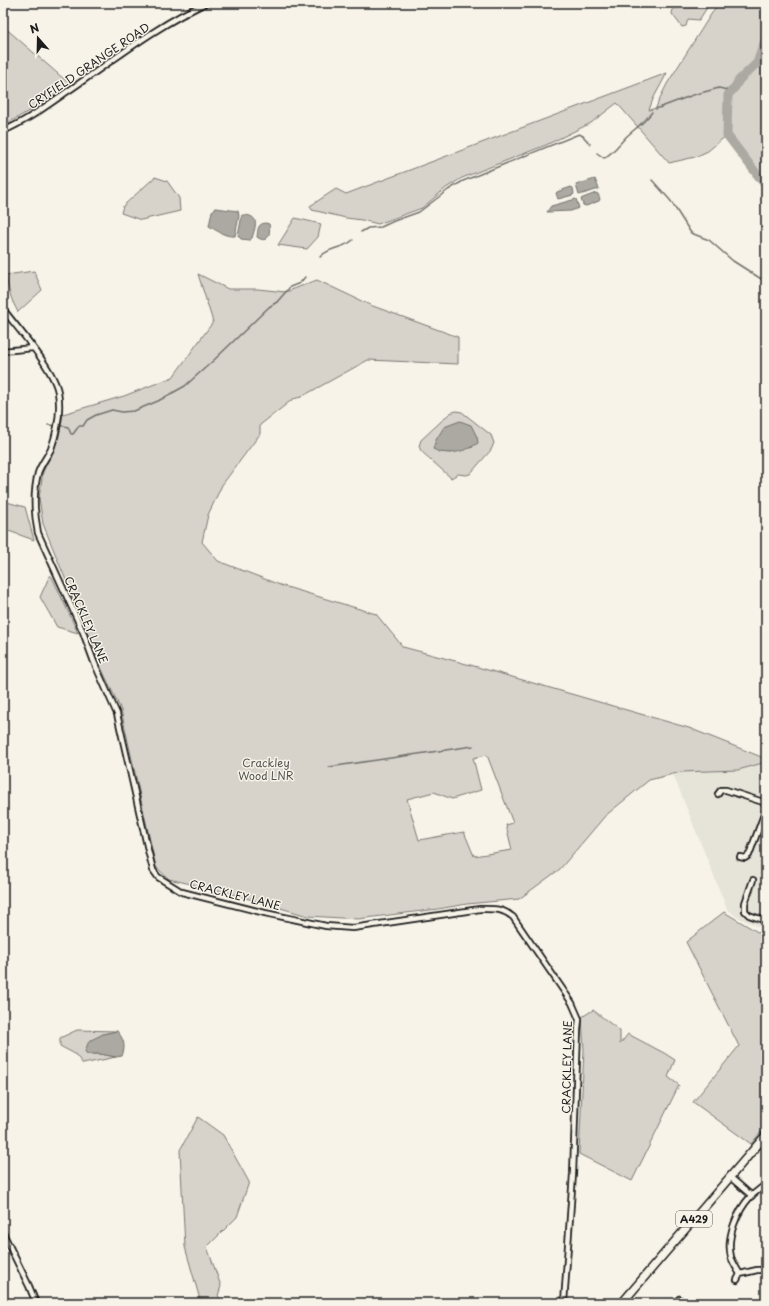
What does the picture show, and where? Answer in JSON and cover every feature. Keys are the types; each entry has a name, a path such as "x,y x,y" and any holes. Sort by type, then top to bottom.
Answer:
{"main road":[{"name":"A429","path":"622,1303 766,1135"}],"street":[{"name":"CRYFIELD GRANGE ROAD","path":"3,131 35,114 122,54 176,19 206,3"},
{"name":"CRACKLEY LANE","path":"3,309 41,358 53,378 58,391 58,424 51,449 38,472 34,500 38,533 83,632 94,662 117,714 153,870 158,877 182,892 265,912 333,926 353,928 480,909 498,909 506,911 512,917 572,1004 579,1019 573,1174 564,1303"},
{"path":"3,351 33,348"},
{"path":"718,794 721,790 726,790 766,803"},
{"path":"740,857 744,858 749,856 766,809"},
{"path":"753,880 745,903 745,911 749,915 766,921"},
{"path":"730,1177 752,1196"},
{"path":"740,1274 732,1259 729,1244 733,1228 740,1213 752,1196 766,1184"},
{"path":"3,1233 36,1303"},
{"path":"736,1280 740,1274 757,1270 766,1270"},
{"path":"675,1303 678,1299"}],"shaded area":[{"path":"595,179 599,189 579,195 576,185"},
{"path":"571,187 573,188 573,195 558,199 557,192"},
{"path":"596,193 600,199 599,201 586,206 583,205 581,199"},
{"path":"576,199 579,208 571,211 547,212 551,206"},
{"path":"216,208 238,211 239,216 235,236 225,235 209,226 212,211"},
{"path":"242,215 252,217 255,222 252,238 250,240 241,239 238,236"},
{"path":"265,223 269,224 270,231 268,237 264,240 257,237 258,228"},
{"path":"460,421 471,425 477,437 478,443 463,451 450,453 444,453 433,449 436,440 444,427"},
{"path":"766,762 766,930 737,917 727,909 673,774 681,772 738,770"},
{"path":"117,1031 124,1043 122,1056 116,1057 100,1054 87,1054 85,1051 89,1041 103,1034"}],"green space":[{"path":"702,3 706,3 708,6 699,20 688,19 686,26 682,27 672,14 673,9 682,7 696,7"},
{"path":"766,3 766,57 763,65 766,74 766,186 727,135 708,151 695,157 669,163 617,103 591,123 546,145 462,178 446,188 422,208 378,224 312,210 310,206 336,189 346,194 667,73 653,99 649,110 656,108 667,84 715,8 720,4"},
{"path":"3,26 72,86 3,126"},
{"path":"155,177 167,181 179,198 180,211 141,220 121,213 123,206"},
{"path":"295,218 321,224 318,237 307,249 278,245"},
{"path":"34,271 42,290 18,312 10,294 6,275"},
{"name":"Crackley Wood LNR","path":"198,274 228,289 258,289 286,292 317,280 370,305 458,337 458,364 368,360 301,397 293,399 260,425 260,434 222,485 208,515 202,542 218,561 280,585 376,614 403,647 689,728 759,756 766,760 766,762 738,770 681,772 649,780 605,816 560,869 519,899 467,904 358,919 308,916 225,892 169,879 156,867 121,710 98,661 43,524 39,498 43,472 59,437 63,414 124,396 173,377 213,322","holes":["487,755 513,823 506,825 512,850 474,856 464,832 419,840 407,799 434,792 452,799 481,790 473,758"]},
{"path":"456,411 462,412 491,435 494,443 491,450 470,474 458,474 451,478 421,451 419,446 421,440 450,413","holes":["436,440 473,447 451,453 439,452 435,444"]},
{"path":"3,501 25,507 34,540 3,529"},
{"path":"50,575 78,633 57,627 40,597"},
{"path":"724,912 766,937 766,1126 751,1144 693,1102 739,1046 686,942"},
{"path":"593,1010 620,1031 620,1044 628,1034 675,1060 668,1077 679,1085 632,1181 579,1154 584,1050 582,1017"},
{"path":"77,1030 117,1031 103,1034 94,1054 116,1057 83,1064 75,1054 60,1046 60,1038"},
{"path":"198,1117 223,1135 249,1182 237,1217 207,1247 221,1286 218,1296 225,1303 201,1303 185,1247 180,1150"}],"waterway":[{"path":"766,38 757,63 739,80 728,95 727,135 766,186"},
{"path":"656,109 693,95 719,88 731,91"},
{"path":"597,153 604,158 607,156 652,112"},
{"path":"361,232 368,228 381,227 419,212 448,190 463,181 579,134 583,136 590,144"},
{"path":"652,180 670,200 691,233 709,240 733,261 766,282"},
{"path":"320,257 328,251 345,245 353,240"},
{"path":"48,425 68,427 71,434 73,434 79,426 83,426 87,420 96,415 112,410 122,412 134,411 158,401 185,386 269,307 277,302 290,287 300,283 305,277"},
{"path":"329,767 473,746"}]}
